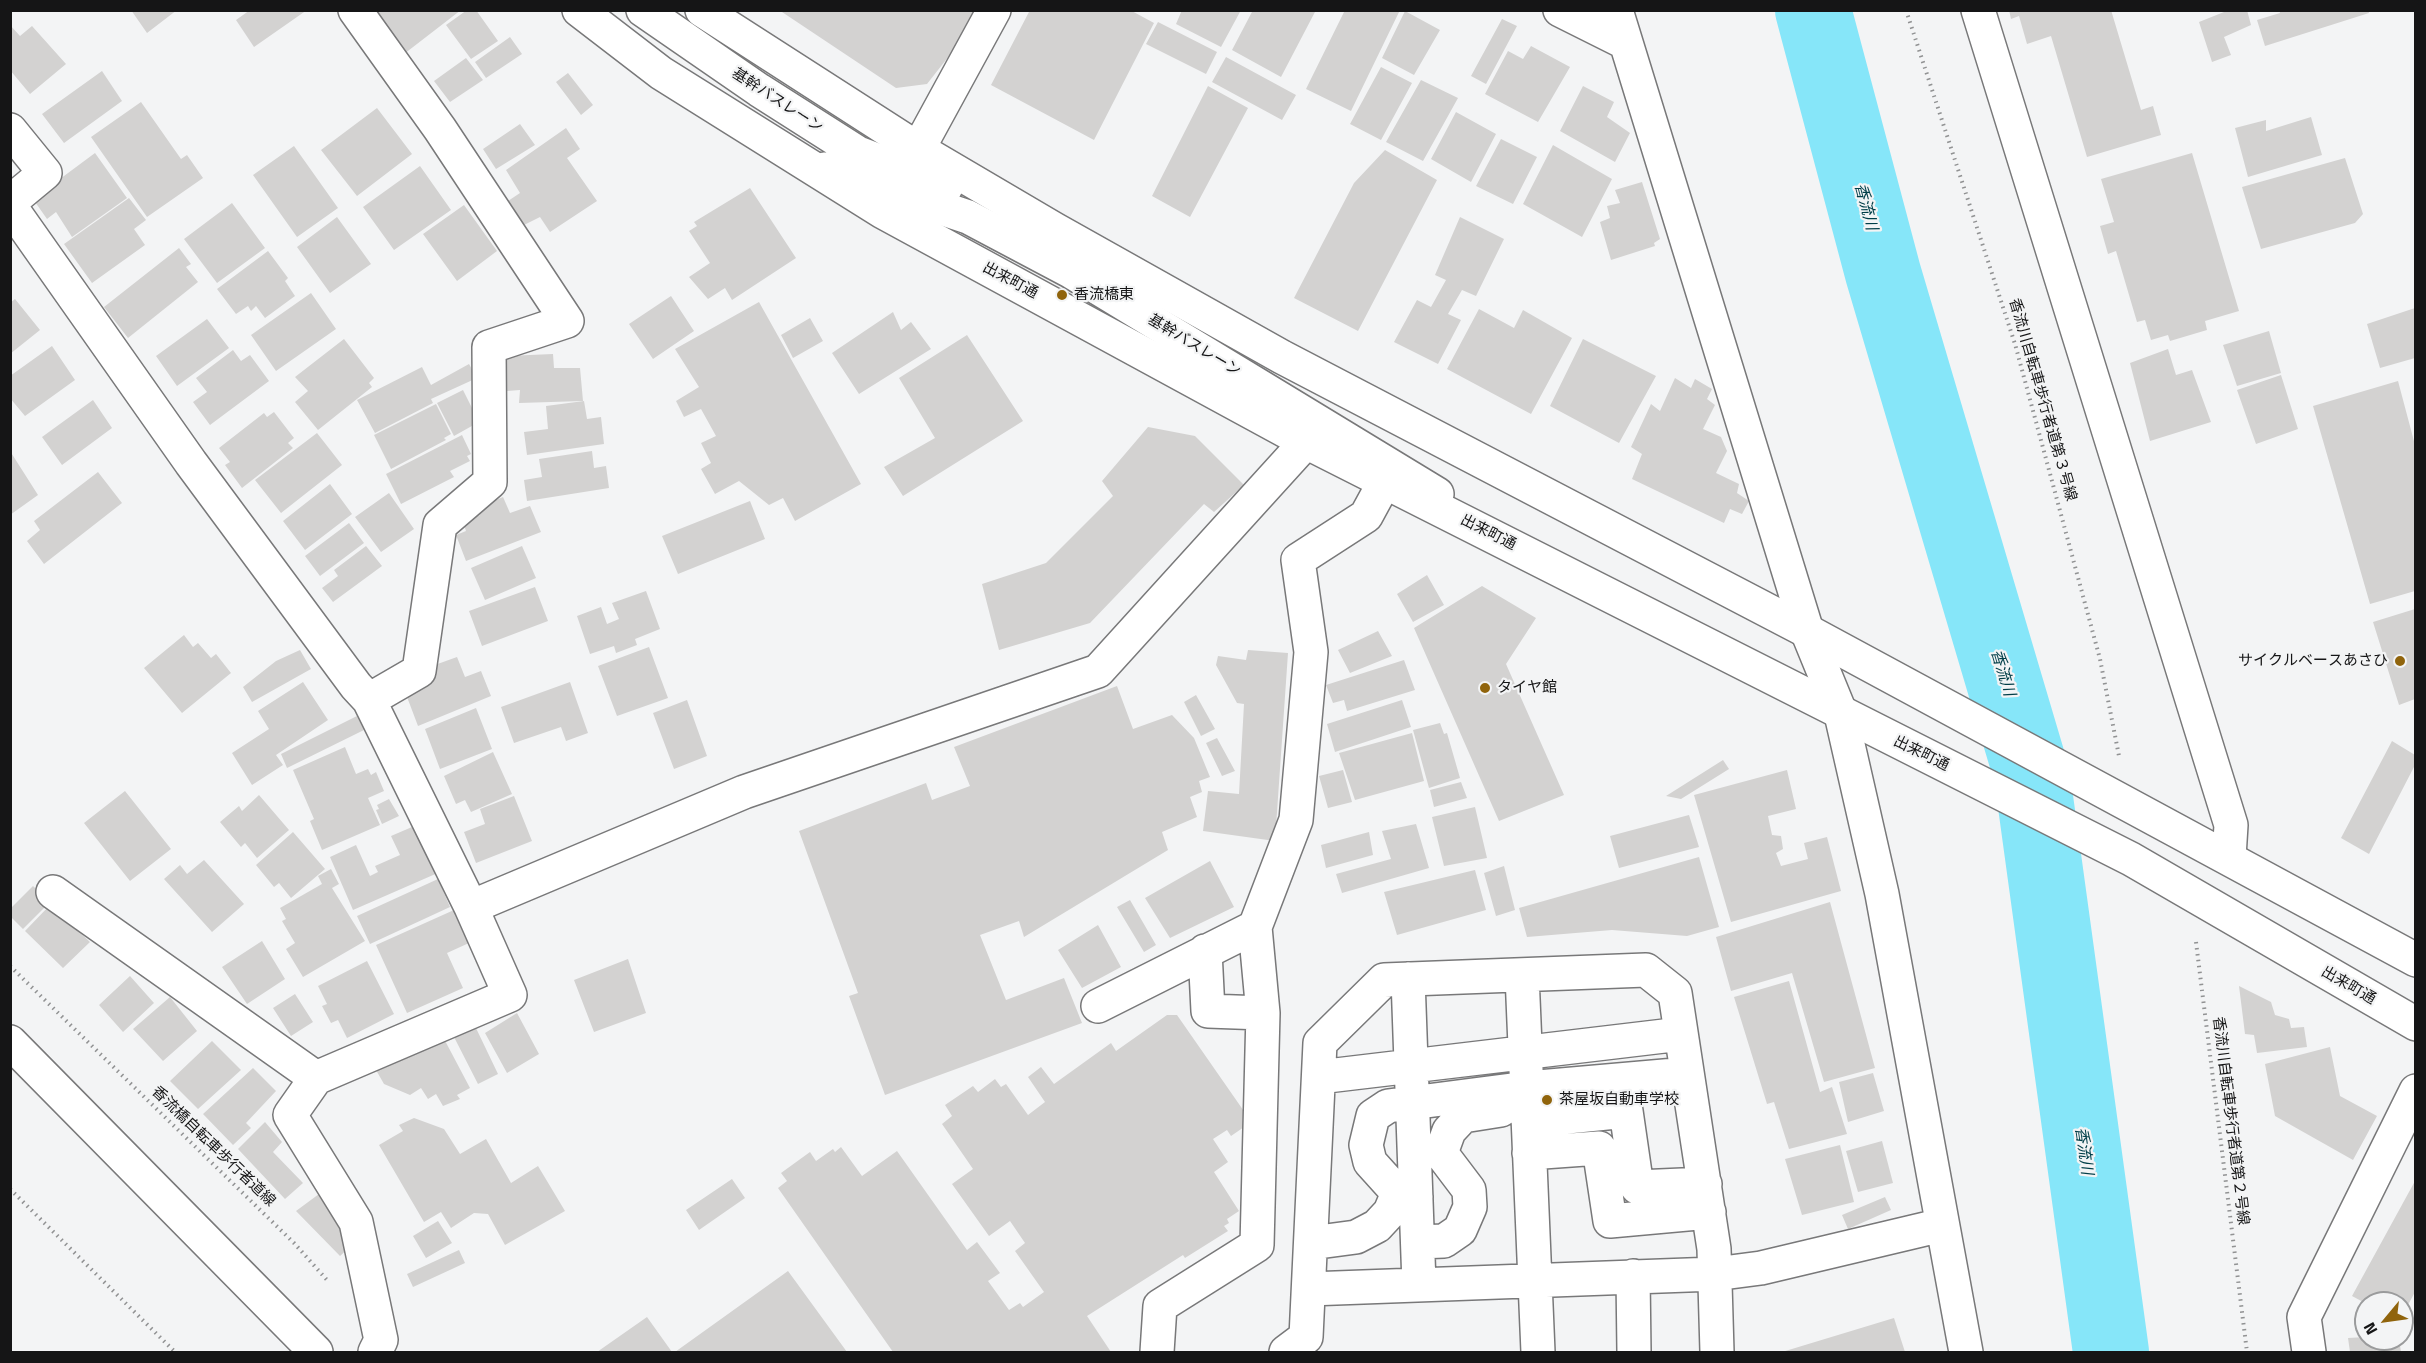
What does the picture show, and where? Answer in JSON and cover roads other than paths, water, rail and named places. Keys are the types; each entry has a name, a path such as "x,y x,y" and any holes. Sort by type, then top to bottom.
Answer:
{"street":[{"path":"355,10 440,129 567,321 489,347 490,482 440,525 418,671 369,700"},
{"name":"出来町通","path":"579,10 661,73 805,163 901,181 1054,229 1282,357 1807,631 2229,857 2415,960"},
{"name":"基幹バスレーン","path":"643,10 759,90 901,181 1070,271 1564,571"},
{"name":"出来町通","path":"702,10 901,181 1306,441 1883,736 2131,859 2190,892 2247,929 2415,1024"},
{"path":"901,181 994,10"},
{"path":"1560,10 1626,43"},
{"path":"1616,10 1807,631 1841,714 1882,894 1966,1353"},
{"path":"1978,10 2231,825 2229,857"},
{"path":"10,130 45,173 10,204 191,463 356,686 369,700 471,907 510,994 316,1078 290,1115 356,1222 381,1340 375,1353"},
{"path":"471,907 744,792 1098,671 1306,441"},
{"path":"1157,1353 1160,1306 1257,1245 1263,1013 1255,927 1296,820 1311,652 1298,560 1366,516 1385,481"},
{"path":"53,892 316,1078"},
{"path":"1098,1006 1255,927"},
{"path":"1205,951 1208,1011 1263,1013"},
{"path":"1300,1348 1309,1289 1320,1043 1384,980 1646,970 1675,993 1707,1198 1715,1274 1717,1353"},
{"path":"1522,975 1538,1353"},
{"path":"1408,979 1413,1103 1428,1153 1469,1190 1470,1207 1460,1230 1444,1241 1418,1242"},
{"path":"1318,1077 1681,1034"},
{"path":"10,1042 316,1353"},
{"path":"1311,1243 1356,1238 1377,1226 1407,1195 1428,1153 1463,1116 1687,1074"},
{"path":"2309,1353 2304,1317 2415,1091"},
{"path":"1419,1284 1418,1242 1407,1195 1370,1162 1366,1147 1373,1116 1388,1106 1413,1103 1528,1105 1626,1112 1637,1187 1707,1198"},
{"path":"1315,1151 1366,1147"},
{"path":"1529,1153 1599,1148 1610,1221 1707,1198"},
{"path":"1309,1289 1715,1274 1761,1268 1942,1225"},
{"path":"1633,1276 1634,1353"}],"waterway":[{"name":"香流川","path":"1813,10 1883,273 2032,776 2111,1352"}],"place":[{"name":"香流橋東","path":"1062,295"},
{"name":"サイクルベースあさひ","path":"2400,661"},
{"name":"タイヤ館","path":"1485,688"},
{"name":"茶屋坂自動車学校","path":"1547,1100"}]}
